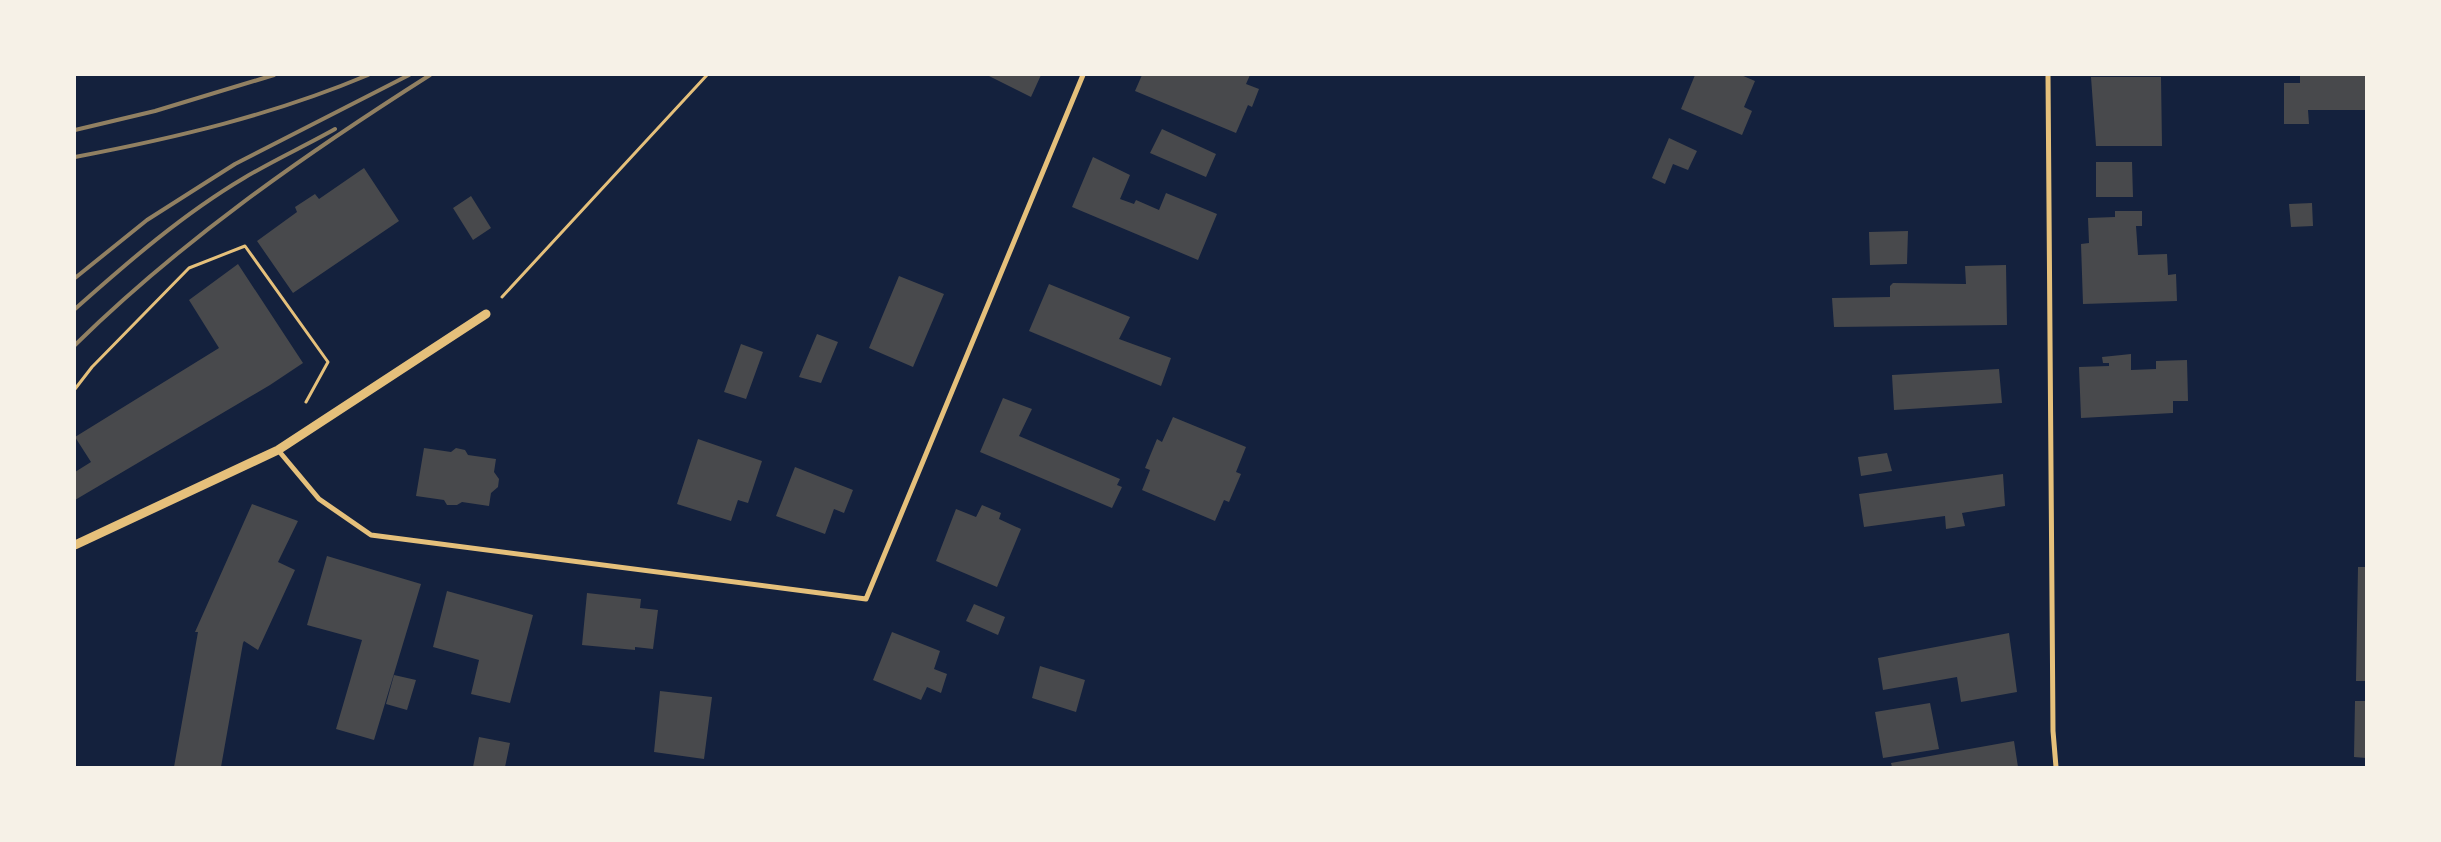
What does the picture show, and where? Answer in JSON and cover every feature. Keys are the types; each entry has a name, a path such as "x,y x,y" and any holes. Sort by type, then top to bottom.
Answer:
{"street":[{"path":"278,450 318,499 372,534 866,599 1083,75"},
{"path":"2048,75 2052,721 2056,767"},
{"path":"75,545 278,450 486,314"}],"path":[{"path":"486,314 707,75"},
{"path":"75,389 92,367 189,268 245,246 328,362 305,403"}],"building":[{"path":"987,75 1041,75 1031,97"},
{"path":"1142,75 1250,75 1246,84 1259,89 1252,107 1248,105 1236,133 1135,91"},
{"path":"1695,75 1741,75 1755,81 1744,107 1752,111 1742,135 1681,109"},
{"path":"2300,75 2366,75 2366,110 2308,110 2309,124 2284,124 2284,83 2300,83"},
{"path":"2091,77 2161,77 2162,146 2096,146"},
{"path":"1162,129 1216,154 1206,177 1150,153"},
{"path":"1669,138 1697,151 1688,170 1673,164 1665,184 1652,178"},
{"path":"1093,157 1130,175 1120,199 1134,204 1136,200 1159,210 1166,193 1217,214 1198,260 1072,207"},
{"path":"2096,162 2132,162 2133,197 2096,197"},
{"path":"364,168 399,221 293,293 257,241 297,212 295,207 315,194 319,199"},
{"path":"471,196 491,228 473,240 453,208"},
{"path":"2312,203 2313,226 2291,227 2289,204"},
{"path":"2115,211 2142,211 2142,226 2136,226 2138,255 2167,254 2168,275 2176,274 2177,301 2083,304 2081,244 2089,243 2088,218 2115,217"},
{"path":"1908,231 1907,264 1870,265 1869,232"},
{"path":"238,264 303,363 270,385 75,500 75,472 91,462 75,437 219,348 189,300"},
{"path":"2006,265 2007,325 1834,327 1832,298 1890,297 1890,286 1893,283 1966,284 1965,266"},
{"path":"899,276 944,294 913,367 869,348"},
{"path":"1049,284 1130,317 1119,339 1171,358 1161,386 1029,331"},
{"path":"817,334 838,342 821,383 799,377"},
{"path":"741,344 763,352 746,399 724,392"},
{"path":"2131,354 2131,370 2156,369 2156,361 2187,360 2188,401 2173,401 2173,413 2081,418 2079,367 2109,366 2109,363 2103,363 2102,357"},
{"path":"1999,369 2002,403 1894,410 1892,375"},
{"path":"1003,398 1032,409 1019,436 1120,479 1117,485 1122,487 1112,508 980,452"},
{"path":"1173,417 1246,447 1236,472 1241,474 1229,502 1224,500 1215,521 1142,490 1150,470 1145,468 1157,439 1162,442"},
{"path":"698,439 762,461 748,503 738,500 731,521 677,504"},
{"path":"424,448 451,452 456,448 465,450 468,455 496,459 494,472 499,479 498,487 491,493 489,506 462,502 457,505 447,505 444,500 416,496"},
{"path":"1887,453 1892,471 1861,476 1858,457"},
{"path":"795,467 853,490 844,513 834,509 825,534 776,516"},
{"path":"2003,474 2005,506 1962,513 1965,526 1946,529 1945,516 1864,527 1859,494"},
{"path":"252,504 298,521 278,562 295,570 258,650 244,641 243,643 221,767 174,767 198,632 195,632"},
{"path":"982,505 1001,513 999,519 1021,529 997,587 936,561 956,509 976,517"},
{"path":"327,556 421,584 374,740 336,729 362,640 307,625"},
{"path":"2358,567 2366,567 2366,681 2356,681"},
{"path":"447,591 533,615 510,703 471,694 479,660 433,647"},
{"path":"587,593 641,599 640,608 658,610 653,649 635,647 635,650 582,645"},
{"path":"974,604 1005,617 998,635 966,621"},
{"path":"892,632 940,651 934,669 947,674 941,693 927,687 921,700 873,680"},
{"path":"2009,633 2017,692 1961,702 1957,677 1883,690 1878,658"},
{"path":"1040,666 1085,680 1076,712 1032,698"},
{"path":"394,675 416,680 407,710 386,704"},
{"path":"660,691 712,697 704,759 654,752"},
{"path":"2355,701 2366,701 2366,758 2354,757"},
{"path":"1930,703 1939,749 1883,758 1875,712"},
{"path":"479,737 510,743 505,767 473,767"},
{"path":"2014,741 2018,767 1892,767 1891,763"}],"railway":[{"path":"75,130 155,111 274,75"},
{"path":"75,157 150,142 260,114 368,75"},
{"path":"75,278 147,220 235,164 409,75"},
{"path":"75,345 158,270 245,201 336,136 430,75"},
{"path":"75,309 136,256 199,207 255,171 335,129"}]}
